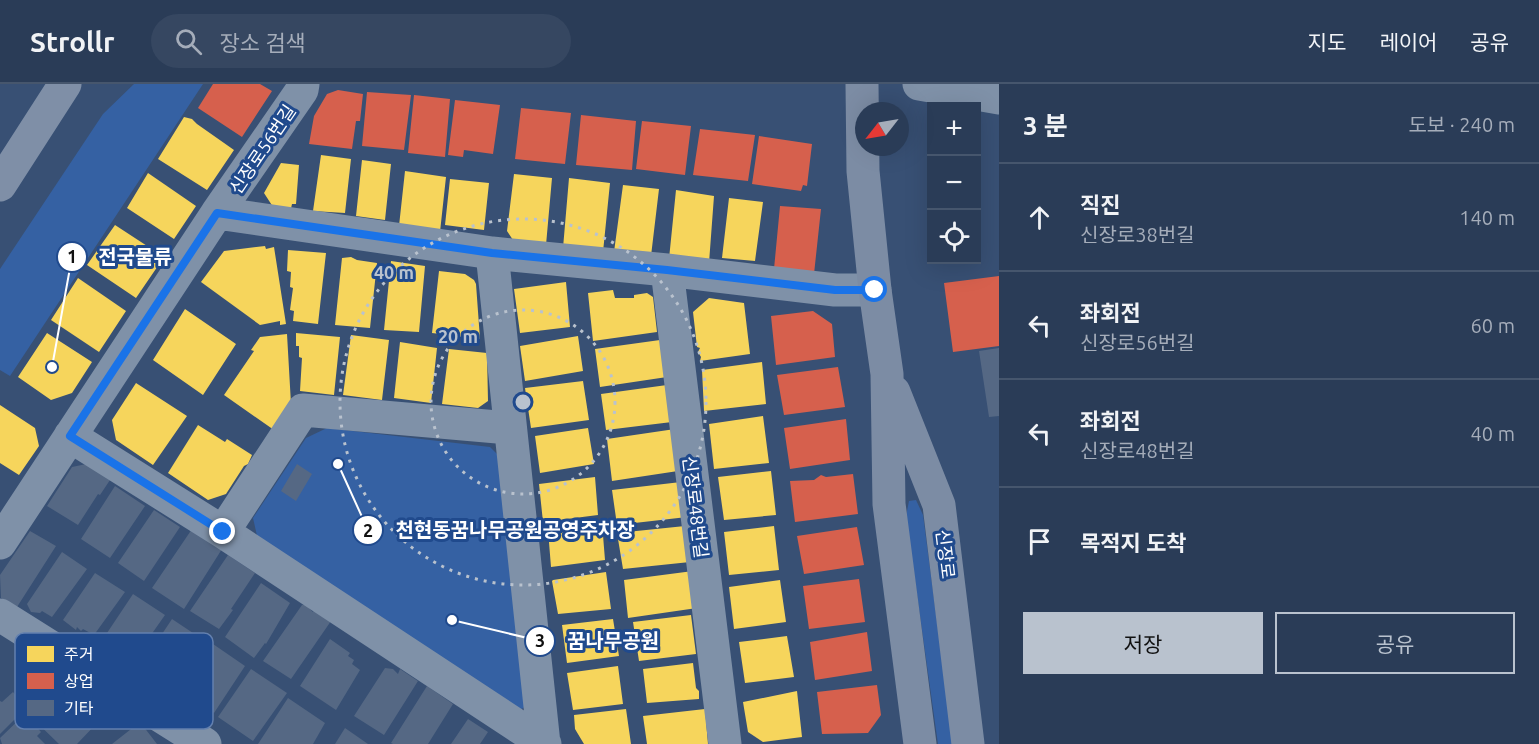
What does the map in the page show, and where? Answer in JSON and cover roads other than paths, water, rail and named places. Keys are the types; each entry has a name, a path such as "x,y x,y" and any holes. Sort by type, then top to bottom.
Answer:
{"main road":[{"path":"0,184 65,84"}],"street":[{"name":"신장로56번길","path":"0,543 217,213 302,90 303,84"},
{"name":"신장로","path":"862,84 863,171 875,290 887,374 889,504 914,743"},
{"path":"919,84 999,98"},
{"path":"217,213 492,253 667,270 835,290 875,290"},
{"path":"492,253 544,744"},
{"name":"신장로48번길","path":"667,270 725,744"},
{"name":"신장로","path":"887,374 939,505 968,744"},
{"path":"223,532 303,410 509,428"},
{"path":"70,436 223,532 544,744"},
{"path":"0,615 29,633"},
{"path":"181,729 205,744"}],"place":[{"name":"전국물류","path":"52,367"},
{"name":"천현동꿈나무공원공영주차장","path":"338,464"},
{"name":"꿈나무공원","path":"452,620"}]}
